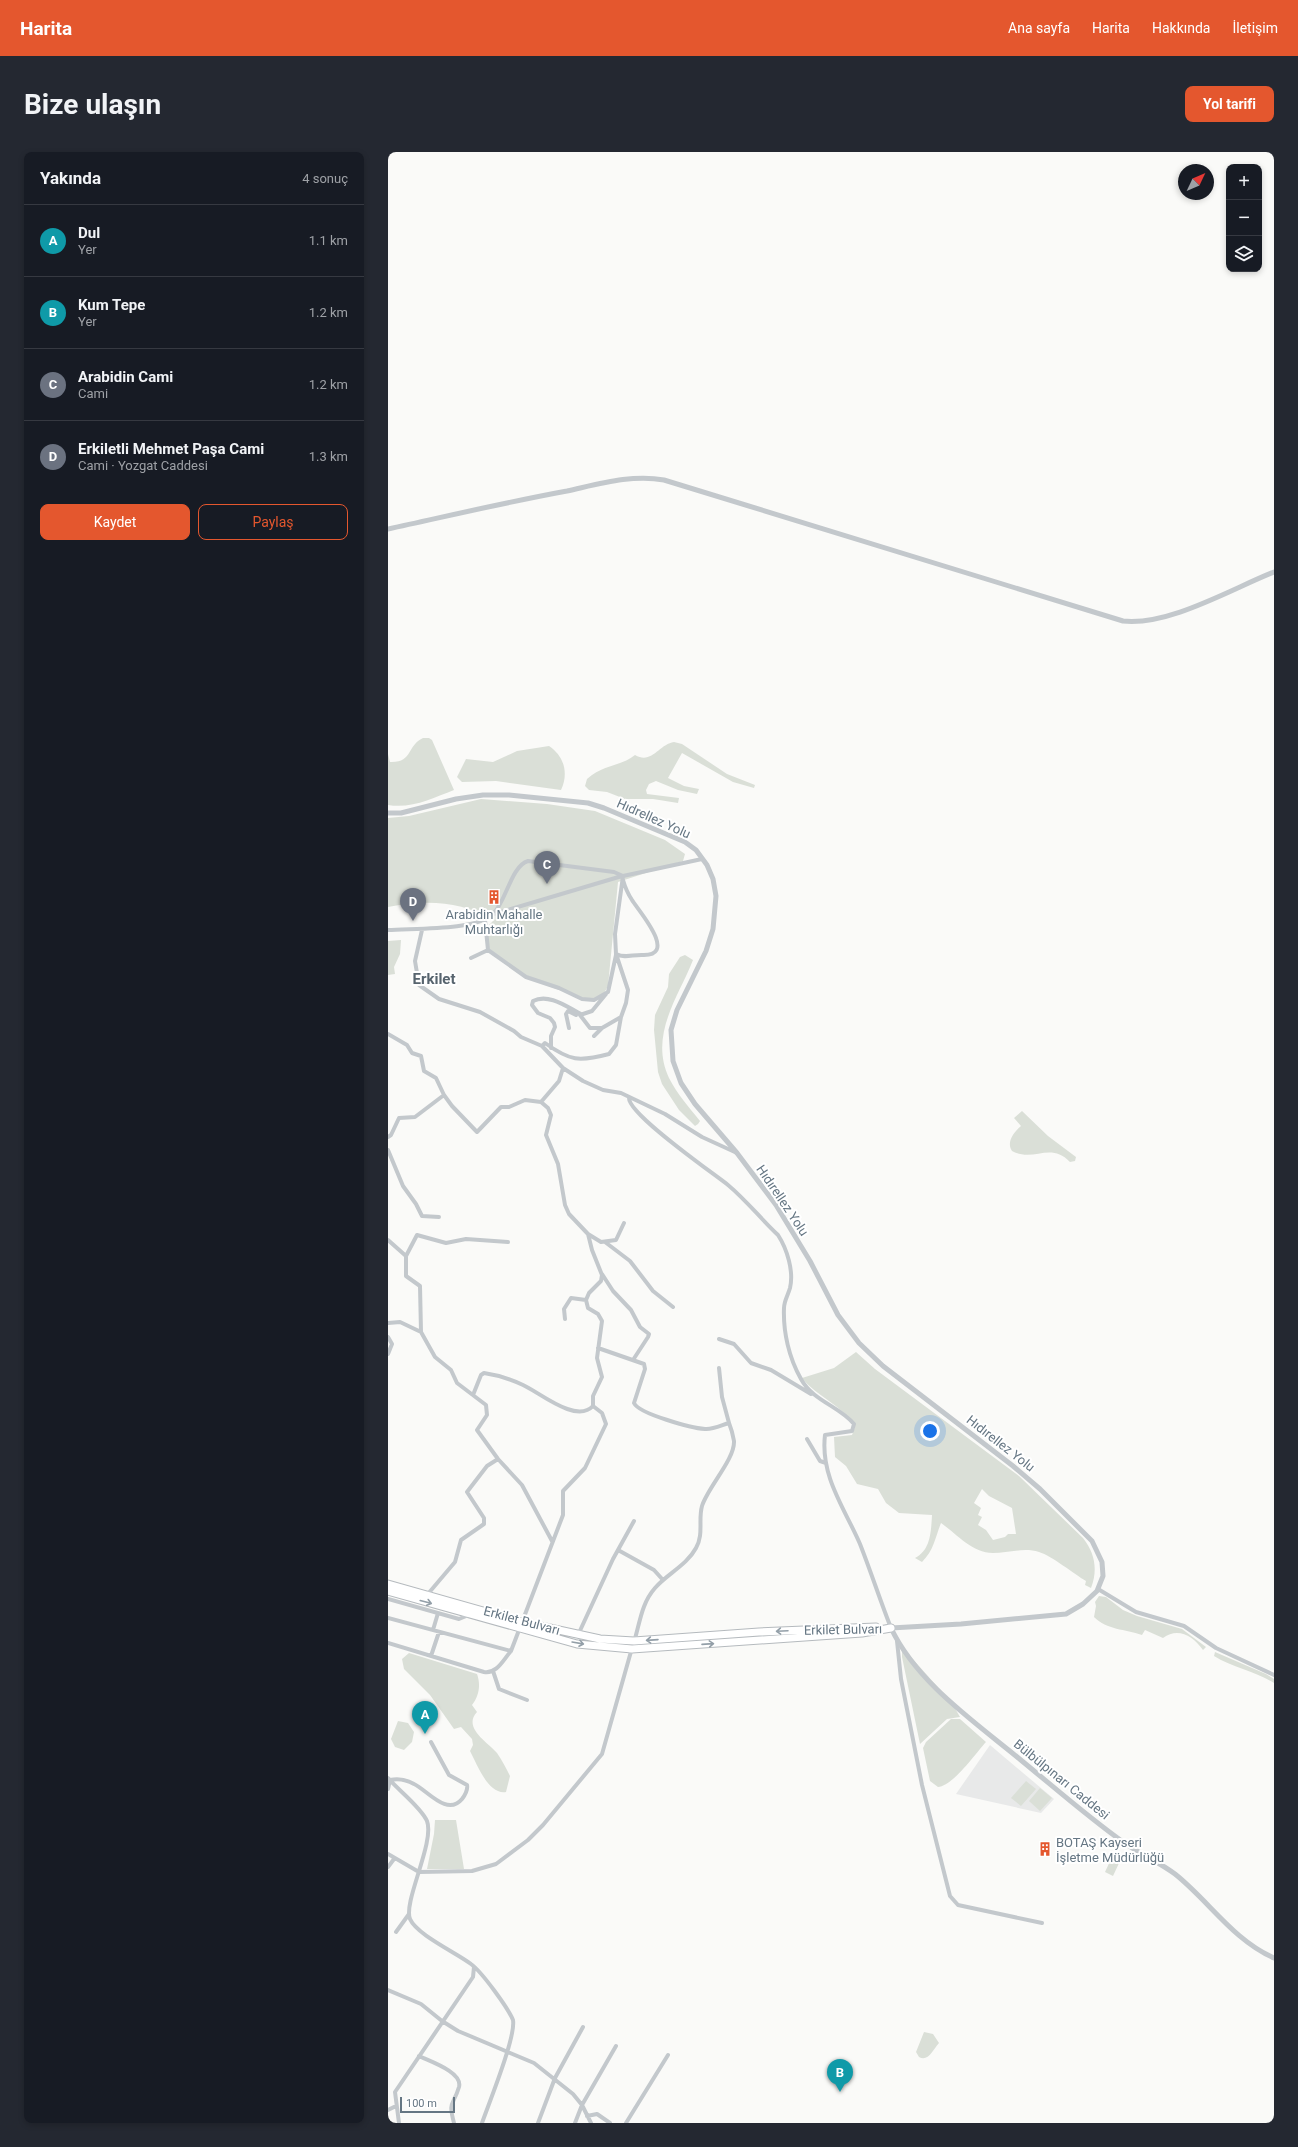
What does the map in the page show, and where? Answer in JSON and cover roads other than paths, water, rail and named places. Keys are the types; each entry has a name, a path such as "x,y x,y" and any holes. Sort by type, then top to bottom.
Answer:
{"main road":[{"name":"Erkilet Bulvarı","path":"388,1584 427,1595 577,1644 632,1649 862,1633 891,1628"},
{"name":"Erkilet Bulvarı","path":"388,1592 471,1614 521,1625 578,1635 634,1641 759,1632 862,1627 891,1628"}],"street":[{"path":"388,528 532,497 626,479 647,478 664,480 1123,621 1149,621 1172,615 1274,572"},
{"name":"Hıdrellez Yolu","path":"388,813 401,813 456,799 483,795 509,795 588,803 604,808 685,842 696,850 711,874 715,891 714,922 706,951 673,1020 671,1034 672,1056 677,1075 688,1094 737,1153"},
{"path":"390,929 422,930 485,920 494,914 623,876 702,859"},
{"path":"494,914 519,868 526,862 614,872 623,876 630,898 652,927 657,946 655,951 649,955 627,957 616,954"},
{"path":"542,1046 545,1043 561,1055 574,1059 609,1054 616,1045 628,990 616,954 615,934 623,876"},
{"path":"485,920 488,950 526,977 554,986 582,999 594,1000 606,994"},
{"path":"422,930 415,961 418,973 418,984 439,1000 480,1012 514,1031 521,1037 542,1046 563,1068 594,1086 621,1093 665,1114 702,1137 737,1153"},
{"path":"470,958 488,950"},
{"path":"569,1028 566,1013 568,1012 580,1015 592,1011 606,994 616,954"},
{"path":"551,1048 551,1036 555,1027 554,1023 550,1018 538,1013 532,1005 533,1001 542,999 553,1000 580,1015 590,1028 602,1028"},
{"path":"594,1036 602,1028 621,1017"},
{"path":"388,1034 407,1045 412,1053 421,1056 424,1072 436,1078 444,1095 452,1106 477,1132 501,1107 509,1108 525,1100 541,1102 548,1108 551,1115 546,1135 558,1164 568,1214 588,1234 601,1242 616,1240 624,1222"},
{"path":"541,1102 559,1081 563,1068"},
{"path":"388,1138 399,1118 416,1117 444,1095"},
{"path":"629,1097 630,1105 681,1150 729,1186 780,1239 787,1254 791,1277 790,1287 784,1306 788,1345 800,1378 815,1395"},
{"path":"388,1150 403,1186 416,1204 422,1216 439,1217"},
{"name":"Hıdırellez Yolu","path":"737,1153 782,1214 810,1261 838,1315 852,1335 883,1366 1018,1469 1092,1541 1101,1558 1103,1573 1098,1589 1084,1604 1059,1616 891,1628"},
{"path":"588,1234 592,1250 601,1273 631,1310 640,1327 649,1334 633,1360"},
{"path":"508,1242 466,1239 446,1243 417,1235 406,1256 406,1276 420,1286 421,1332 435,1357 451,1370 457,1382 486,1405 488,1410 486,1416 477,1430 498,1459 522,1485 552,1541"},
{"path":"388,1240 406,1256"},
{"path":"605,1242 630,1261 652,1291 673,1307"},
{"path":"593,1406 593,1396 602,1377 597,1361 602,1321 598,1314 588,1308 586,1300 588,1293 601,1281 601,1273"},
{"path":"565,1319 564,1311 571,1298 586,1300"},
{"path":"389,1321 400,1322 421,1332"},
{"path":"388,1337 392,1344 388,1354"},
{"path":"719,1339 734,1344 751,1363 767,1368 815,1395 844,1414 854,1426 852,1431 846,1433 825,1435 826,1463 831,1483 861,1548 891,1628"},
{"path":"598,1348 643,1363 645,1367 634,1402 639,1409 656,1416 705,1429 729,1423"},
{"path":"388,1854 394,1859 419,1872 467,1871 489,1867 513,1852 540,1829 604,1751 646,1602 653,1590 690,1556 698,1543 702,1505 725,1467 734,1442 722,1397 719,1368"},
{"path":"473,1395 481,1375 484,1373 501,1376 524,1386 566,1409 584,1411 593,1406"},
{"path":"388,1643 484,1672 493,1671 510,1651 521,1625 563,1515 563,1491 585,1468 606,1424 602,1413 593,1406"},
{"path":"807,1439 820,1461 826,1463"},
{"path":"427,1595 455,1562 461,1540 484,1524 484,1518 467,1492 487,1466 498,1459"},
{"path":"578,1635 618,1550 634,1521"},
{"path":"618,1550 654,1570 663,1580"},
{"path":"1098,1589 1136,1612 1184,1626 1216,1648 1274,1675"},
{"path":"388,1599 459,1619 471,1614"},
{"path":"433,1630 438,1613"},
{"path":"388,1618 510,1651"},
{"name":"Bülbülpınarı Caddesi","path":"891,1628 897,1641 932,1683 972,1719 1094,1821 1125,1843 1174,1874 1240,1936 1274,1958"},
{"path":"431,1656 439,1632"},
{"path":"897,1641 901,1679 922,1785 952,1899 958,1904 1042,1923"},
{"path":"493,1671 499,1689 526,1700"},
{"path":"389,1779 400,1779 414,1784 444,1803 454,1804 460,1800 466,1792 467,1785 448,1775 431,1742"},
{"path":"389,1779 423,1815 427,1823 419,1872 409,1914 396,1932"},
{"path":"388,1789 389,1779"},
{"path":"388,1867 394,1859"},
{"path":"409,1914 415,1926 474,1966 513,2018 514,2025 507,2051 482,2123"},
{"path":"399,2123 394,2092 473,1976 474,1966"},
{"path":"388,1990 421,2004 442,2021 467,2035 527,2059 555,2078 582,2105 590,2123"},
{"path":"538,2123 555,2078 583,2028"},
{"path":"575,2123 582,2105 616,2046"},
{"path":"626,2123 668,2055"},
{"path":"419,2056 451,2071 458,2080 460,2086 450,2106 454,2123"},
{"path":"388,2110 396,2106"},
{"path":"587,2116 598,2114 610,2123"}],"place":[{"name":"Arabidin Cami","path":"547,884"},
{"name":"Arabidin Mahalle Muhtarlığı","path":"494,897"},
{"name":"Erkiletli Mehmet Paşa Cami","path":"413,921"},
{"name":"Dul","path":"425,1734"},
{"name":"BOTAŞ Kayseri İşletme Müdürlüğü","path":"1045,1849"},
{"name":"Kum Tepe","path":"840,2092"}],"district":[{"name":"Erkilet","path":"434,979"}]}
